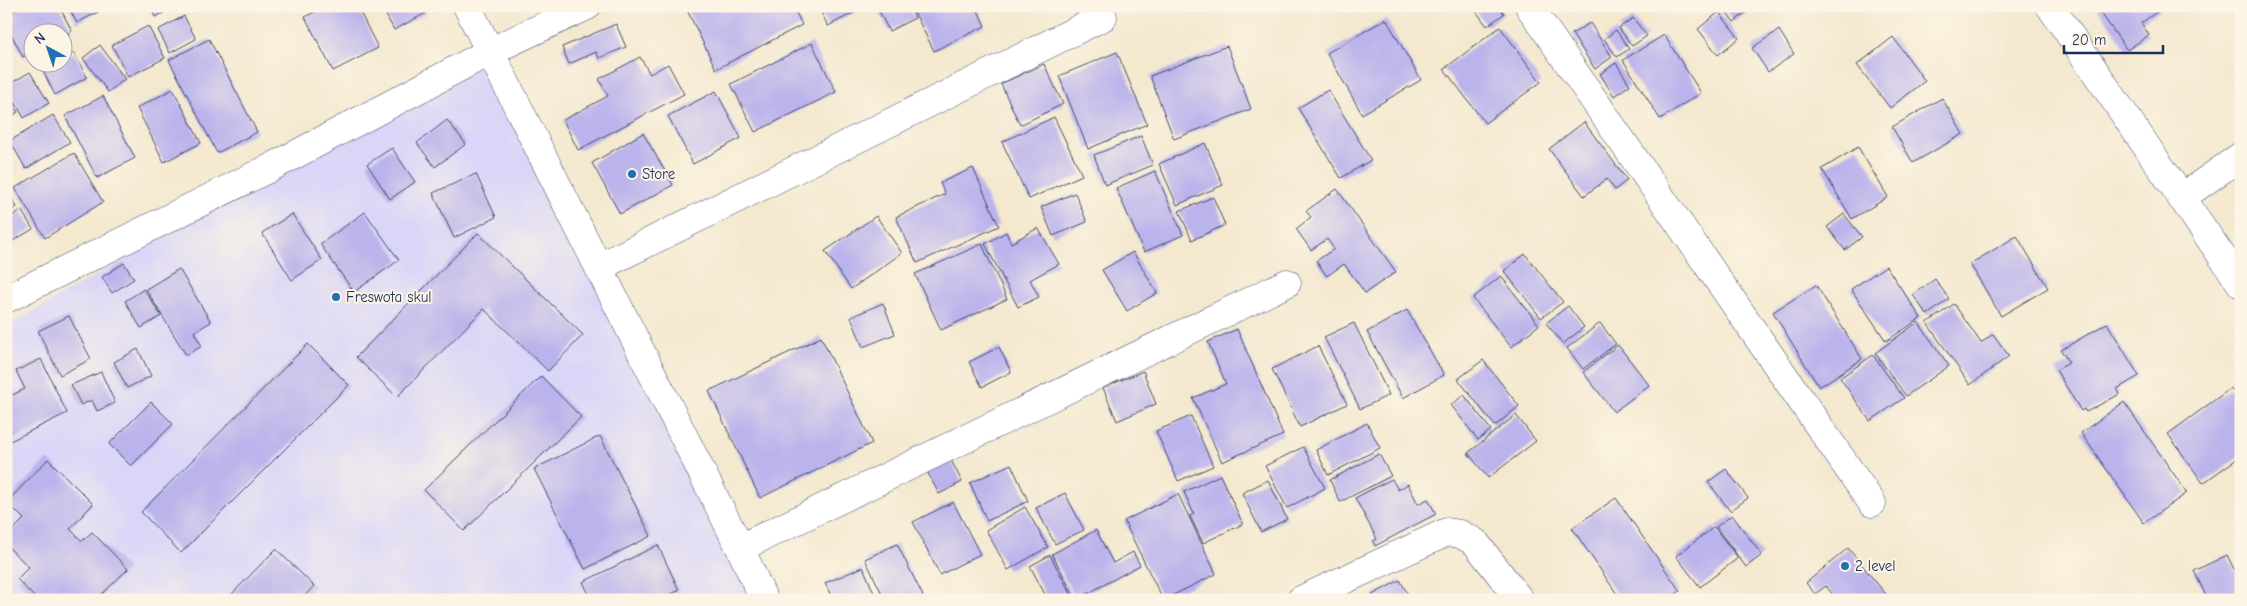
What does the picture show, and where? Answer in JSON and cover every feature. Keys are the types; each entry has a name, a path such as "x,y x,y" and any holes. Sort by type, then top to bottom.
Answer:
{"street":[{"path":"467,6 740,548 764,600"},
{"path":"6,299 270,168 489,52 587,6"},
{"path":"1529,6 1872,503"},
{"path":"2050,6 2241,284"},
{"path":"599,267 1103,17"},
{"path":"2181,198 2241,156"},
{"path":"740,548 1288,283"},
{"path":"1301,600 1447,532 1460,534 1475,542 1520,600"}],"shaded area":[{"name":"Freswota skul","path":"489,52 764,600 6,600 6,327"}],"building":[{"path":"22,6 59,6 67,22 22,22 22,55 6,24 6,15"},
{"path":"68,6 109,6 77,23"},
{"path":"150,6 177,6 155,17"},
{"path":"325,6 357,6 378,48 333,71 305,17"},
{"path":"381,6 422,6 426,13 394,30"},
{"path":"685,6 793,6 802,25 716,69"},
{"path":"818,6 867,6 828,26"},
{"path":"882,6 909,6 915,18 889,31 878,9"},
{"path":"911,6 976,6 985,26 934,51"},
{"path":"1472,6 1499,6 1504,14 1487,26"},
{"path":"1722,6 1754,6 1734,22"},
{"path":"2096,6 2165,6 2141,23 2149,35 2127,50"},
{"path":"1719,12 1739,38 1718,55 1698,29"},
{"path":"184,16 196,39 170,53 158,30"},
{"path":"1633,18 1647,36 1632,46 1619,28"},
{"path":"1386,19 1421,80 1362,114 1327,53"},
{"path":"1590,23 1612,57 1595,69 1572,34"},
{"path":"616,24 626,47 599,58 596,52 569,64 562,47"},
{"path":"148,26 165,58 128,77 112,45"},
{"path":"1500,27 1541,82 1485,123 1444,69"},
{"path":"1616,30 1629,49 1617,57 1604,39"},
{"path":"1779,30 1794,54 1768,72 1752,48"},
{"path":"1664,35 1701,93 1660,119 1623,60"},
{"path":"1893,37 1925,81 1890,108 1857,65"},
{"path":"209,39 257,132 217,153 169,60"},
{"path":"812,43 836,92 755,132 731,84"},
{"path":"100,45 125,79 108,92 83,58"},
{"path":"1227,46 1251,109 1174,139 1150,76"},
{"path":"1117,52 1147,124 1088,149 1059,76"},
{"path":"74,53 87,77 55,95 44,72 72,72 72,54"},
{"path":"640,57 650,74 668,64 684,94 578,150 563,120 608,96 599,79"},
{"path":"1616,63 1630,85 1614,96 1600,74"},
{"path":"1044,64 1063,104 1020,125 1001,84"},
{"path":"30,72 49,103 24,118 6,86"},
{"path":"173,89 201,143 164,162 137,108"},
{"path":"1328,90 1371,160 1341,178 1298,108"},
{"path":"716,91 741,138 693,164 668,116"},
{"path":"6,93 18,112 6,120"},
{"path":"103,96 135,158 97,178 65,116"},
{"path":"1942,98 1963,134 1913,163 1892,127"},
{"path":"53,115 70,142 26,169 10,141"},
{"path":"1054,117 1082,175 1029,199 1002,142"},
{"path":"447,120 466,144 435,167 417,143"},
{"path":"1584,122 1627,180 1615,190 1607,179 1584,196 1549,149"},
{"name":"Store","path":"643,133 673,185 620,214 592,163"},
{"path":"1141,136 1153,165 1105,185 1094,155"},
{"path":"1205,143 1223,185 1177,205 1159,164"},
{"path":"1858,147 1888,197 1852,219 1822,169"},
{"path":"392,148 415,182 390,199 367,164"},
{"path":"74,153 103,202 45,238 15,188"},
{"path":"973,168 999,226 917,263 896,217 945,194 940,183"},
{"path":"1155,171 1183,235 1144,252 1116,188"},
{"path":"476,174 496,217 454,238 433,193"},
{"path":"1337,189 1396,272 1365,293 1344,264 1327,276 1316,261 1334,249 1327,239 1311,250 1296,229 1311,217 1306,211"},
{"path":"6,190 17,207 6,213"},
{"path":"1075,193 1087,222 1053,236 1041,207"},
{"path":"1213,197 1225,225 1192,240 1179,211"},
{"path":"21,210 33,229 6,245 6,220"},
{"path":"365,212 399,260 354,292 320,244"},
{"path":"292,214 322,260 292,280 262,233"},
{"path":"1844,214 1862,237 1845,250 1827,227"},
{"path":"876,216 902,253 851,289 825,251"},
{"path":"1038,228 1059,264 1030,280 1039,297 1018,307 985,244 1006,232 1011,243"},
{"path":"478,233 583,335 548,371 484,309 397,397 356,357"},
{"path":"2017,236 2048,288 2001,316 1970,264"},
{"path":"982,244 1007,299 941,330 915,274"},
{"path":"1133,252 1157,293 1127,311 1102,270"},
{"path":"1525,254 1563,302 1541,318 1504,271"},
{"path":"124,263 134,279 112,293 102,277"},
{"path":"1886,266 1921,318 1886,341 1851,289"},
{"path":"179,269 211,322 194,332 202,346 186,355 146,289"},
{"path":"1501,276 1539,325 1511,347 1473,298"},
{"path":"1935,279 1949,299 1927,315 1913,295"},
{"path":"1816,285 1862,359 1819,387 1773,312"},
{"path":"144,289 161,316 141,328 125,301"},
{"path":"883,303 895,334 863,347 851,317"},
{"path":"1954,304 1981,343 1993,334 2009,356 1970,385 1927,323"},
{"path":"1568,306 1584,327 1563,344 1546,323"},
{"path":"1407,310 1444,375 1403,398 1367,332"},
{"path":"69,316 91,359 60,375 38,331"},
{"path":"1918,322 1949,366 1906,396 1875,353"},
{"path":"1354,323 1389,395 1360,409 1324,337"},
{"path":"1600,323 1616,344 1583,369 1567,348"},
{"path":"2107,323 2139,376 2117,389 2120,394 2086,412 2084,409 2081,411 2056,370 2069,363 2061,350"},
{"path":"1237,329 1283,435 1222,462 1193,398 1226,384 1208,342"},
{"path":"821,337 872,443 760,498 709,391"},
{"path":"308,344 349,385 181,553 141,512"},
{"path":"1618,345 1649,385 1614,412 1583,372"},
{"path":"1318,346 1347,404 1300,427 1272,369"},
{"path":"999,347 1011,372 982,387 969,362"},
{"path":"138,349 151,376 127,388 114,362"},
{"path":"1873,355 1904,398 1870,421 1840,378"},
{"path":"41,359 67,413 6,443 6,394 8,397 25,389 16,371"},
{"path":"1483,360 1519,406 1495,426 1458,379"},
{"path":"1143,371 1156,404 1117,421 1103,388"},
{"path":"101,372 115,403 97,411 92,400 81,405 71,385"},
{"path":"541,376 581,417 464,531 424,490"},
{"path":"2231,388 2241,401 2241,456 2203,483 2168,434"},
{"path":"1464,395 1491,430 1478,440 1451,405"},
{"path":"151,402 173,424 131,466 109,444"},
{"path":"2124,402 2187,493 2144,523 2081,433"},
{"path":"1516,415 1536,441 1488,478 1468,453"},
{"path":"1191,416 1213,466 1178,481 1156,431"},
{"path":"1367,423 1380,448 1328,475 1316,450"},
{"path":"600,436 651,536 585,569 534,469"},
{"path":"1303,447 1325,488 1287,508 1265,466"},
{"path":"947,452 962,482 939,494 923,464"},
{"path":"1379,454 1391,476 1340,502 1330,480"},
{"path":"48,459 93,504 70,529 82,541 92,532 128,569 96,600 37,600 17,579 29,567 6,545 6,537 24,519 7,502"},
{"path":"1011,464 1028,501 987,521 970,483"},
{"path":"1726,469 1748,498 1730,511 1708,482"},
{"path":"1220,475 1243,524 1203,543 1190,516 1194,514 1184,492"},
{"path":"1392,479 1398,490 1408,484 1418,504 1428,499 1436,514 1375,546 1373,541 1377,539 1355,498"},
{"path":"1268,480 1287,519 1261,532 1242,493"},
{"path":"1065,493 1084,530 1055,544 1036,508"},
{"path":"1178,494 1216,574 1163,600 1124,521"},
{"path":"1616,498 1680,591 1667,600 1621,600 1572,528"},
{"path":"953,502 980,554 940,575 913,522"},
{"path":"1025,507 1048,547 1008,570 986,530"},
{"path":"1732,515 1762,555 1746,567 1716,527"},
{"path":"1714,527 1738,558 1700,587 1676,556"},
{"path":"1096,530 1113,563 1133,552 1140,565 1076,600 1052,554"},
{"path":"897,544 923,596 916,600 885,600 865,559"},
{"path":"658,545 679,590 660,600 592,600 583,582"},
{"name":"2 level","path":"1848,548 1889,598 1887,600 1837,600 1826,586 1815,594 1806,583"},
{"path":"276,549 314,586 301,600 226,600"},
{"path":"1050,555 1074,600 1048,600 1030,566"},
{"path":"2227,555 2241,583 2241,600 2208,600 2194,571"},
{"path":"863,567 877,600 833,600 825,583"},
{"path":"1400,580 1411,600 1375,600 1372,595"}],"place":[{"name":"Store","path":"632,174"},
{"name":"Freswota skul","path":"336,297"},
{"name":"2 level","path":"1845,566"}]}
